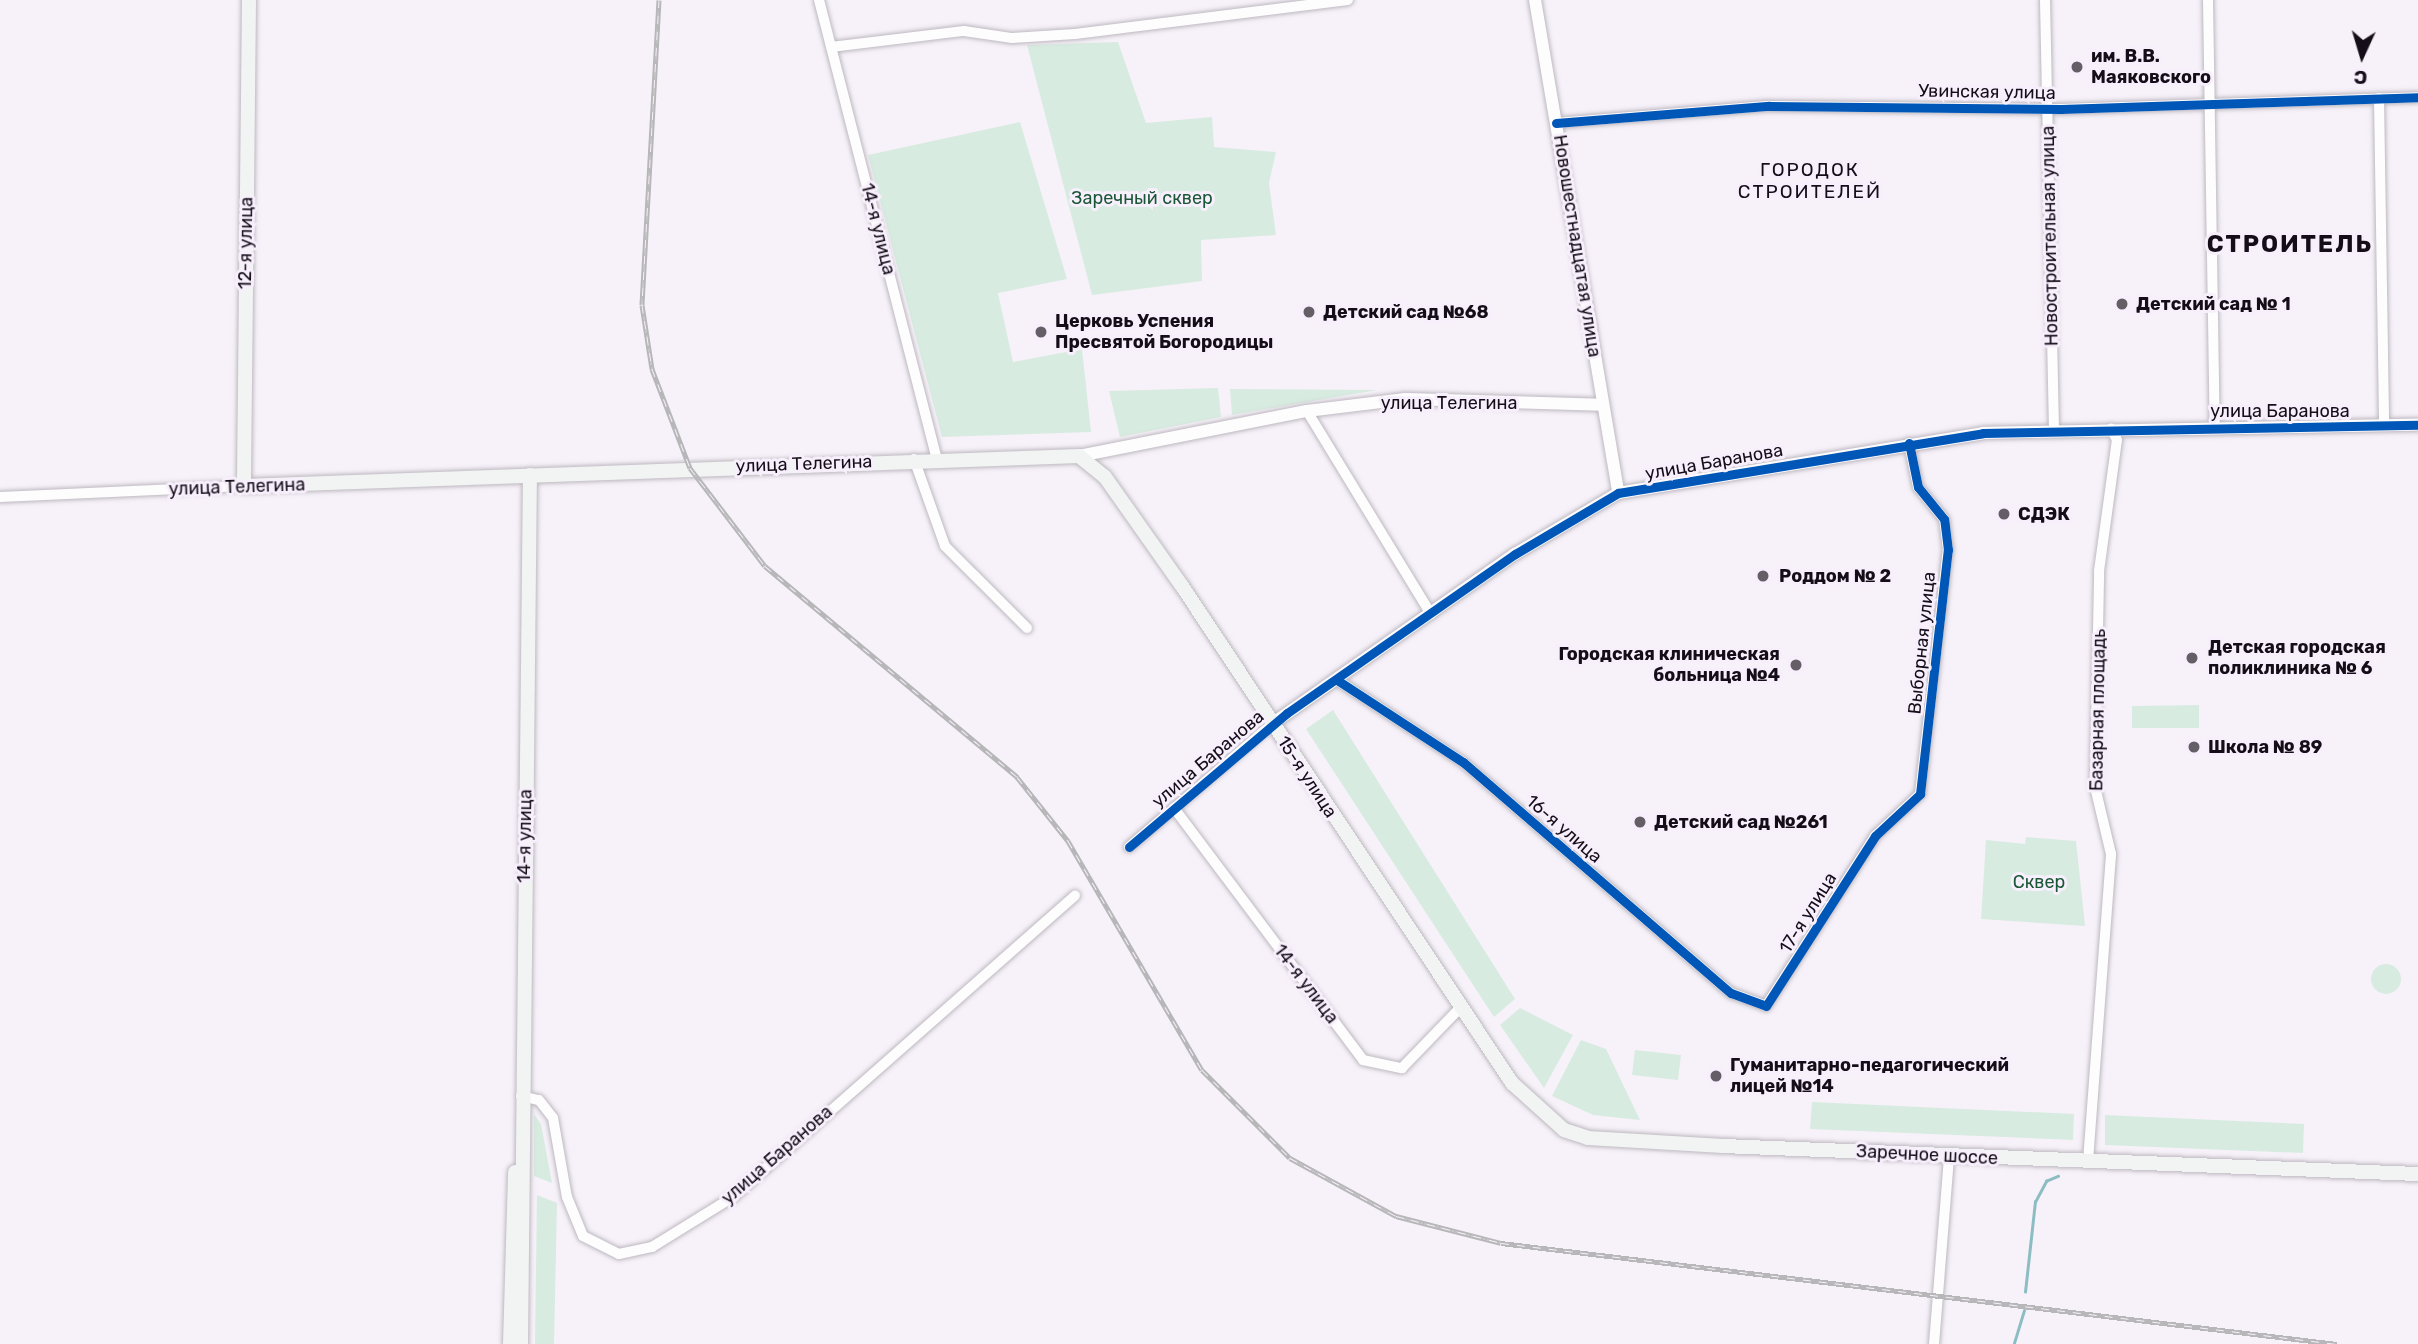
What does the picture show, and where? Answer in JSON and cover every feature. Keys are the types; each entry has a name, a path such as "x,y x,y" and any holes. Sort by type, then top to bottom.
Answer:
{"main road":[{"name":"12-я улица","path":"244,486 249,0"},
{"name":"улица Телегина","path":"244,486 937,458 1079,456"},
{"name":"15-я улица","path":"1079,456 1105,477 1480,1037"},
{"name":"14-я улица","path":"518,1197 530,475"},
{"name":"Заречное шоссе","path":"1480,1037 1545,1119 1588,1138 1949,1156 2418,1174"},
{"path":"510,1344 518,1197"},
{"path":"518,1197 521,1344"}],"street":[{"name":"14-я улица","path":"819,0 937,458"},
{"path":"831,47 964,31 1012,38 1075,34 1348,0"},
{"name":"Новошестнадцатая улица","path":"1535,0 1618,493"},
{"name":"Новостроительная улица","path":"2045,0 2054,430"},
{"path":"2208,0 2215,427"},
{"name":"Увинская улица","path":"1556,123 1769,106 2048,109 2418,97"},
{"path":"2379,98 2384,426"},
{"name":"улица Телегина","path":"1079,456 1307,411 1405,399 1603,405"},
{"path":"1307,411 1431,614"},
{"name":"улица Баранова","path":"1129,847 1272,724 1589,506 1618,493 1909,443 2054,430 2418,425"},
{"name":"Базарная площадь","path":"2088,1161 2111,853 2095,787 2099,571 2116,440 2111,428"},
{"name":"Выборная улица","path":"1875,836 1920,794 1948,550 1944,519 1918,487 1909,443"},
{"path":"914,459 945,546 1027,628"},
{"name":"улица Телегина","path":"0,497 244,486"},
{"name":"16-я улица","path":"1337,680 1463,762 1731,993 1766,1006"},
{"name":"14-я улица","path":"1174,808 1363,1060 1402,1068 1460,1008"},
{"name":"17-я улица","path":"1766,1006 1875,836"},
{"name":"улица Баранова","path":"521,1102 539,1100 553,1118 567,1197 583,1236 619,1254 652,1247 733,1197 1076,896"},
{"path":"1934,1344 1949,1156"}],"green space":[{"name":"Заречный сквер","path":"1118,42 1146,123 1212,117 1214,147 1276,152 1269,183 1276,235 1201,240 1202,281 1092,295 1027,45"},
{"path":"1020,122 1067,279 998,293 1013,362 1082,349 1091,432 942,437 868,155"},
{"path":"1218,388 1221,417 1120,437 1109,391"},
{"path":"1230,389 1377,390 1232,415"},
{"path":"2199,705 2199,728 2132,728 2132,706"},
{"path":"1333,710 1515,999 1494,1017 1306,729"},
{"name":"Сквер","path":"2026,837 2076,841 2085,926 1981,919 1986,840 2025,844"},
{"path":"2386,964 2397,968 2401,979 2397,990 2386,994 2375,990 2371,979 2375,968"},
{"path":"1520,1008 1573,1035 1544,1088 1500,1025"},
{"path":"1581,1040 1606,1049 1640,1120 1593,1115 1552,1096"},
{"path":"1635,1050 1681,1055 1678,1080 1632,1075"},
{"path":"1812,1102 2074,1114 2073,1140 1810,1129"},
{"path":"534,1114 541,1124 552,1183 534,1176"},
{"path":"2105,1115 2304,1124 2303,1153 2105,1145"},
{"path":"537,1195 557,1203 554,1344 535,1344"}],"waterway":[{"path":"2025,1292 2035,1202 2046,1181 2058,1176"},
{"path":"2014,1343 2024,1310"}],"railway":[{"path":"659,0 642,305 652,369 690,468 765,566 1017,777 1068,841 1202,1070 1290,1158 1396,1216 1501,1243 2337,1344"}],"cycle path":[{"path":"1556,123 1769,106 2061,109 2418,97"},
{"path":"1129,847 1287,713 1515,554 1618,493 1983,433 2418,425"},
{"path":"1337,680 1463,762 1731,993 1766,1006 1875,836 1920,794 1948,550 1944,519 1918,487 1909,443"}],"place":[{"name":"им. В.В. Маяковского","path":"2077,67"},
{"name":"Детский сад № 1","path":"2122,304"},
{"name":"Детский сад №68","path":"1309,312"},
{"name":"Церковь Успения Пресвятой Богородицы","path":"1041,332"},
{"name":"СДЭК","path":"2004,514"},
{"name":"Роддом № 2","path":"1763,576"},
{"name":"Детская городская поликлиника № 6","path":"2192,658"},
{"name":"Городская клиническая больница №4","path":"1796,665"},
{"name":"Школа № 89","path":"2194,747"},
{"name":"Детский сад №261","path":"1640,822"},
{"name":"Гуманитарно-педагогический лицей №14","path":"1716,1076"}],"district":[{"name":"ГОРОДОК СТРОИТЕЛЕЙ","path":"1810,181"},
{"name":"СТРОИТЕЛЬ","path":"2290,245"}]}
